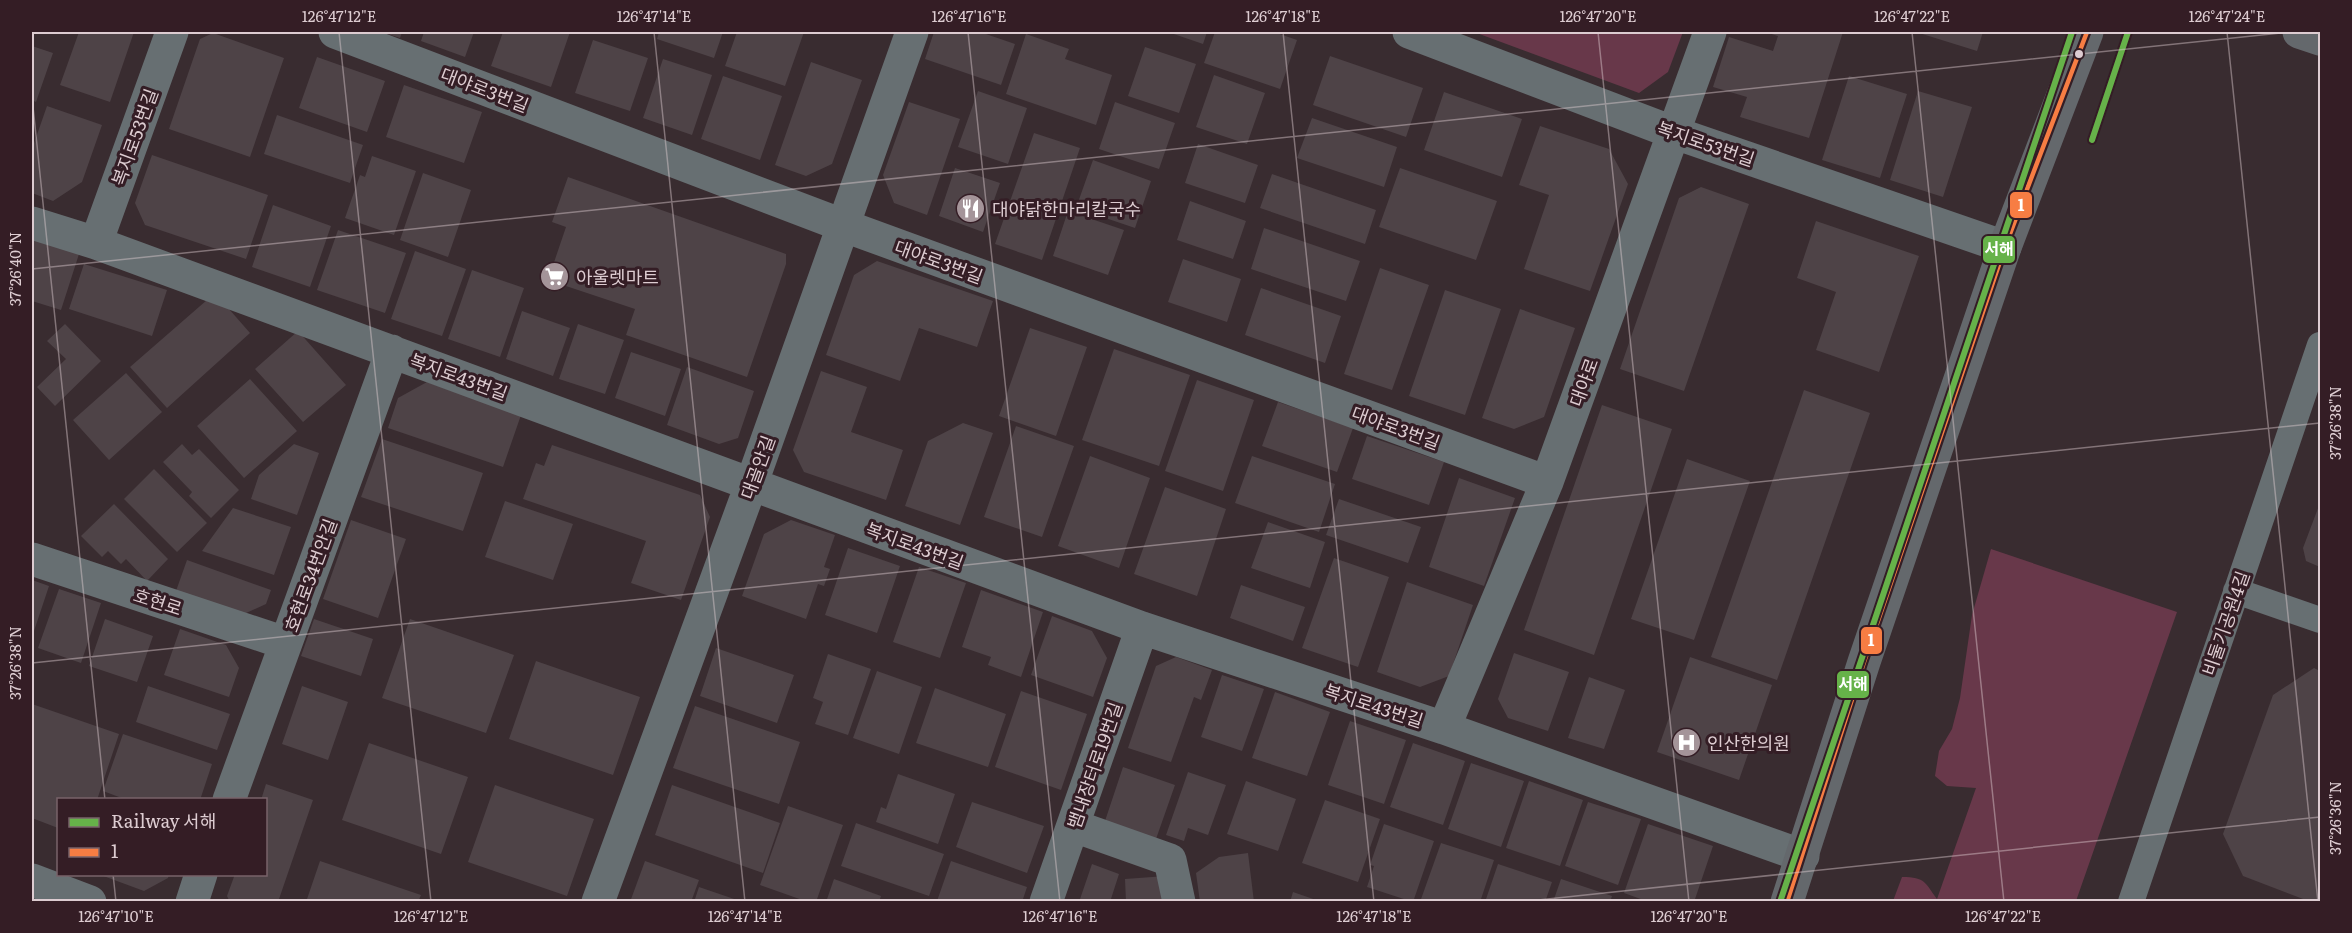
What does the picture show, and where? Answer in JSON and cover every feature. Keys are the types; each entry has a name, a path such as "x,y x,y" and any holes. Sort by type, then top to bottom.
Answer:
{"street":[{"name":"복지로53번길","path":"96,243 172,32"},
{"name":"대야로3번길","path":"335,32 842,225 1547,482"},
{"name":"대골안길","path":"598,902 751,485 912,32"},
{"name":"복지로53번길","path":"1409,32 1672,132 2005,247"},
{"name":"대야로","path":"1444,728 1547,482 1710,32"},
{"path":"1787,902 1864,662 2005,247 2087,32"},
{"name":"복지로43번길","path":"32,223 96,243 1142,628 1444,728 1803,856"},
{"name":"호현로34번안길","path":"230,798 392,351"},
{"name":"호현로","path":"32,559 285,643"},
{"name":"뱀내장터로19번길","path":"1046,902 1142,628"},
{"path":"1074,826 1170,860 1179,902"},
{"path":"192,902 200,876"},
{"path":"32,880 90,902"}],"lane":[{"name":"비둘기공원4길","path":"2131,902 2320,345"},
{"path":"2236,591 2320,620"}],"shaded area":[{"path":"1474,32 1683,32 1668,72 1639,93"},
{"path":"1991,549 2177,612 2076,901 1893,901 1902,877 1916,878 1924,882 1937,899 1976,788 1947,786 1935,776 1939,751 1952,729 1960,698 1972,615"}],"building":[{"path":"79,32 134,32 110,102 60,85"},
{"path":"382,32 402,32 400,38"},
{"path":"424,32 474,32 465,57 421,41"},
{"path":"503,32 570,32 551,87 491,66"},
{"path":"659,32 723,32 714,58 657,39"},
{"path":"737,32 804,32 785,86 725,66"},
{"path":"934,32 980,32 1015,44 1001,85 925,59"},
{"path":"1168,32 1207,32 1203,44"},
{"path":"1215,32 1274,32 1297,40 1280,89 1204,63"},
{"path":"1765,32 1843,32 1809,138 1740,117 1747,97 1713,87 1729,37 1773,51 1778,36"},
{"path":"1916,32 1983,32 1977,51"},
{"path":"213,33 284,58 250,157 169,129 200,39"},
{"path":"1026,34 1069,49 1065,59 1112,75 1096,125 1006,94"},
{"path":"593,40 648,58 630,111 575,93"},
{"path":"32,46 53,53 36,102 32,100"},
{"path":"1145,47 1196,64 1179,113 1128,96"},
{"path":"1330,56 1423,88 1406,137 1313,105"},
{"path":"317,57 385,81 367,132 299,108"},
{"path":"663,59 712,75 692,135 643,118"},
{"path":"811,62 862,80 832,164 806,176 775,165"},
{"path":"1214,75 1265,93 1247,144 1196,127"},
{"path":"723,76 782,96 760,160 701,139"},
{"path":"1849,76 1907,94 1880,178 1822,160"},
{"path":"404,85 482,112 464,163 386,137"},
{"path":"978,91 1027,108 1008,164 958,147"},
{"path":"1918,91 1972,107 1943,197 1890,180"},
{"path":"1444,92 1522,119 1502,177 1424,150"},
{"path":"909,102 960,119 927,215 894,203 883,175"},
{"path":"1115,102 1175,123 1159,169 1099,149"},
{"path":"47,106 102,125 82,182 53,201 32,193 32,149"},
{"path":"277,115 363,145 350,183 264,154"},
{"path":"1312,118 1397,147 1384,187 1297,158"},
{"path":"1540,126 1609,149 1628,184 1590,291 1524,269 1549,195 1519,185"},
{"path":"1034,133 1080,148 1042,260 995,244"},
{"path":"1198,144 1258,165 1245,203 1185,183"},
{"path":"152,155 268,195 246,259 145,225 135,203"},
{"path":"372,156 416,171 394,235 345,218 360,175 365,177"},
{"path":"1093,160 1151,181 1135,228 1076,208"},
{"path":"955,168 1000,183 983,232 939,216"},
{"path":"1400,168 1497,201 1476,260 1379,227"},
{"path":"423,173 471,190 448,257 400,240"},
{"path":"1272,174 1376,210 1365,244 1260,208"},
{"path":"568,177 786,254 786,264 747,377 626,335 635,309 548,280 566,227 552,222"},
{"path":"1701,187 1749,204 1684,391 1620,369 1679,198"},
{"path":"1190,201 1246,221 1233,259 1177,240"},
{"path":"273,205 331,226 310,287 252,267"},
{"path":"1068,211 1124,230 1108,275 1053,256"},
{"path":"1816,221 1919,256 1879,372 1816,350 1836,292 1797,278"},
{"path":"1264,228 1360,261 1346,301 1251,269"},
{"path":"338,230 406,253 385,313 317,290"},
{"path":"32,239 79,254 61,310 32,301"},
{"path":"415,251 466,269 442,336 391,319"},
{"path":"1183,259 1241,279 1227,322 1168,302"},
{"path":"877,261 993,301 977,347 919,328 900,381 826,355 854,275"},
{"path":"84,264 167,290 152,336 69,309"},
{"path":"1380,268 1429,285 1392,390 1344,374"},
{"path":"472,270 524,288 500,357 448,339"},
{"path":"1261,288 1341,316 1325,363 1245,335"},
{"path":"1445,290 1501,309 1465,415 1409,396"},
{"path":"215,293 250,333 167,408 130,367"},
{"path":"1520,309 1575,328 1544,417 1514,429 1482,418"},
{"path":"522,311 570,328 553,376 506,359"},
{"path":"65,324 101,361 55,406 37,387 66,359 47,341"},
{"path":"578,324 624,340 605,394 559,379"},
{"path":"1030,328 1087,347 1056,436 999,416"},
{"path":"298,331 346,385 303,422 255,369"},
{"path":"1114,349 1190,375 1159,466 1082,440"},
{"path":"631,352 681,369 665,416 615,398"},
{"path":"687,367 754,391 738,438 719,444 667,425"},
{"path":"821,371 867,387 851,432 903,450 886,500 804,472 793,450"},
{"path":"126,373 162,412 109,460 73,420"},
{"path":"250,379 297,431 244,478 197,426"},
{"path":"1197,380 1254,400 1223,491 1165,471"},
{"path":"427,382 521,415 503,467 388,428 398,398"},
{"path":"1804,390 1870,413 1777,680 1711,657"},
{"path":"1278,402 1353,428 1337,472 1262,446"},
{"path":"1602,405 1672,429 1594,655 1524,630"},
{"path":"963,423 993,433 960,525 905,506 928,441"},
{"path":"1016,426 1074,446 1042,537 984,517"},
{"path":"1367,436 1444,462 1429,505 1352,479"},
{"path":"382,439 483,473 463,531 361,497"},
{"path":"182,444 192,455 199,449 239,490 211,518 189,496 192,492 163,462"},
{"path":"294,444 319,453 297,515 251,499 259,475"},
{"path":"552,445 700,495 710,517 681,600 631,583 646,541 523,499 536,463 544,466"},
{"path":"1090,456 1150,478 1119,568 1058,546"},
{"path":"1252,456 1335,484 1319,532 1235,503"},
{"path":"1687,459 1750,481 1694,640 1631,619"},
{"path":"154,469 207,523 177,552 124,499"},
{"path":"1459,478 1515,498 1484,586 1429,567"},
{"path":"1165,487 1226,509 1197,596 1134,574"},
{"path":"1339,499 1421,527 1408,563 1326,535"},
{"path":"505,501 573,524 553,580 485,557"},
{"path":"2320,503 2320,567 2306,561 2303,548"},
{"path":"114,504 168,559 147,581 126,559 121,564 108,551 102,557 81,536"},
{"path":"233,508 291,527 274,575 202,551"},
{"path":"351,520 406,539 378,618 323,599"},
{"path":"791,520 835,535 824,567 830,569 824,586 818,584 806,619 742,596 764,534"},
{"path":"1268,522 1325,542 1310,588 1251,568"},
{"path":"848,548 900,566 877,633 825,615"},
{"path":"1334,558 1389,577 1358,667 1302,648"},
{"path":"187,560 271,590 266,604 244,614 176,591"},
{"path":"919,567 966,583 940,658 893,642"},
{"path":"32,580 49,586 34,631 32,630"},
{"path":"1407,582 1473,605 1449,676 1420,687 1377,672"},
{"path":"1241,585 1305,607 1293,641 1230,618"},
{"path":"59,589 101,603 81,663 38,648"},
{"path":"981,590 1043,612 1021,677 988,665 991,657 962,647"},
{"path":"1052,616 1092,631 1107,658 1093,697 1031,675"},
{"path":"105,619 153,636 137,682 89,666"},
{"path":"314,619 373,639 361,676 301,656"},
{"path":"410,619 514,655 486,733 382,698"},
{"path":"180,629 226,645 239,668 229,697 164,675"},
{"path":"716,648 794,675 777,723 700,696"},
{"path":"1514,653 1569,672 1548,731 1508,718 1498,699"},
{"path":"828,654 871,669 848,735 815,724 823,702 813,698"},
{"path":"1176,657 1212,670 1201,700 1194,697 1171,762 1128,748 1156,666"},
{"path":"1690,657 1772,685 1739,780 1657,752"},
{"path":"536,661 640,697 613,775 509,739"},
{"path":"2314,668 2320,671 2320,902 2311,902 2243,876 2223,834 2273,695"},
{"path":"877,671 922,687 899,754 853,738"},
{"path":"1222,675 1264,689 1242,751 1201,737"},
{"path":"1589,677 1625,690 1604,749 1568,738"},
{"path":"148,686 230,714 217,750 136,722"},
{"path":"302,686 348,702 328,760 282,744"},
{"path":"935,688 1006,714 988,767 916,743"},
{"path":"1021,691 1087,714 1061,790 995,767"},
{"path":"1275,692 1330,712 1307,776 1252,758"},
{"path":"32,704 119,734 98,798 57,798 57,828 32,818"},
{"path":"695,706 800,742 779,804 673,768"},
{"path":"1350,721 1406,740 1384,804 1328,785"},
{"path":"123,734 212,764 201,798 122,798 103,791"},
{"path":"369,743 468,777 441,854 342,820"},
{"path":"1413,743 1465,761 1443,825 1390,807"},
{"path":"1471,763 1524,781 1501,847 1448,829"},
{"path":"1123,767 1175,785 1156,839 1105,821"},
{"path":"1188,772 1226,785 1208,835 1188,828 1184,841 1166,835"},
{"path":"898,774 955,794 938,844 876,822 881,807 886,809"},
{"path":"1246,781 1296,799 1278,851 1227,834"},
{"path":"1529,781 1583,800 1560,866 1506,848"},
{"path":"266,784 313,800 278,902 230,902 227,896 234,876 267,876 267,798 262,798"},
{"path":"495,785 594,819 567,896 468,862"},
{"path":"672,785 780,823 763,873 655,835"},
{"path":"1325,800 1380,819 1358,882 1302,863"},
{"path":"972,802 1044,826 1027,873 956,847"},
{"path":"1588,802 1641,819 1618,885 1565,866"},
{"path":"788,806 843,825 816,902 808,902 760,885"},
{"path":"856,823 944,854 929,896 841,866"},
{"path":"1384,824 1434,841 1413,902 1367,887 1374,866 1370,865"},
{"path":"1648,824 1713,846 1694,902 1649,902 1624,893"},
{"path":"1441,843 1494,860 1480,902 1420,902"},
{"path":"1248,853 1254,902 1200,902 1196,873 1219,857"},
{"path":"320,861 421,895 418,902 306,902"},
{"path":"645,861 699,880 691,902 630,902"},
{"path":"951,861 1027,887 1022,902 937,901"},
{"path":"1092,864 1119,874 1110,902 1079,902"},
{"path":"1498,864 1552,882 1545,902 1485,902"},
{"path":"103,876 168,876 144,891"},
{"path":"1166,876 1167,902 1126,902 1125,879"},
{"path":"834,879 881,896 879,902 826,902"},
{"path":"1561,879 1612,896 1610,902 1553,902"},
{"path":"699,887 740,901 740,902 694,902"},
{"path":"1293,892 1319,901 1319,902 1290,902"}],"rail line":[{"name":"서해","path":"1780,902 2072,32"},
{"name":"서해","path":"2092,140 2128,32"}],"transit line":[{"name":"1","path":"1787,902 1864,662 2005,247 2087,32"}],"place":[{"name":"대야닭한마리칼국수","path":"971,208"},
{"name":"아울렛마트","path":"555,276"},
{"name":"인산한의원","path":"1686,742"}]}
